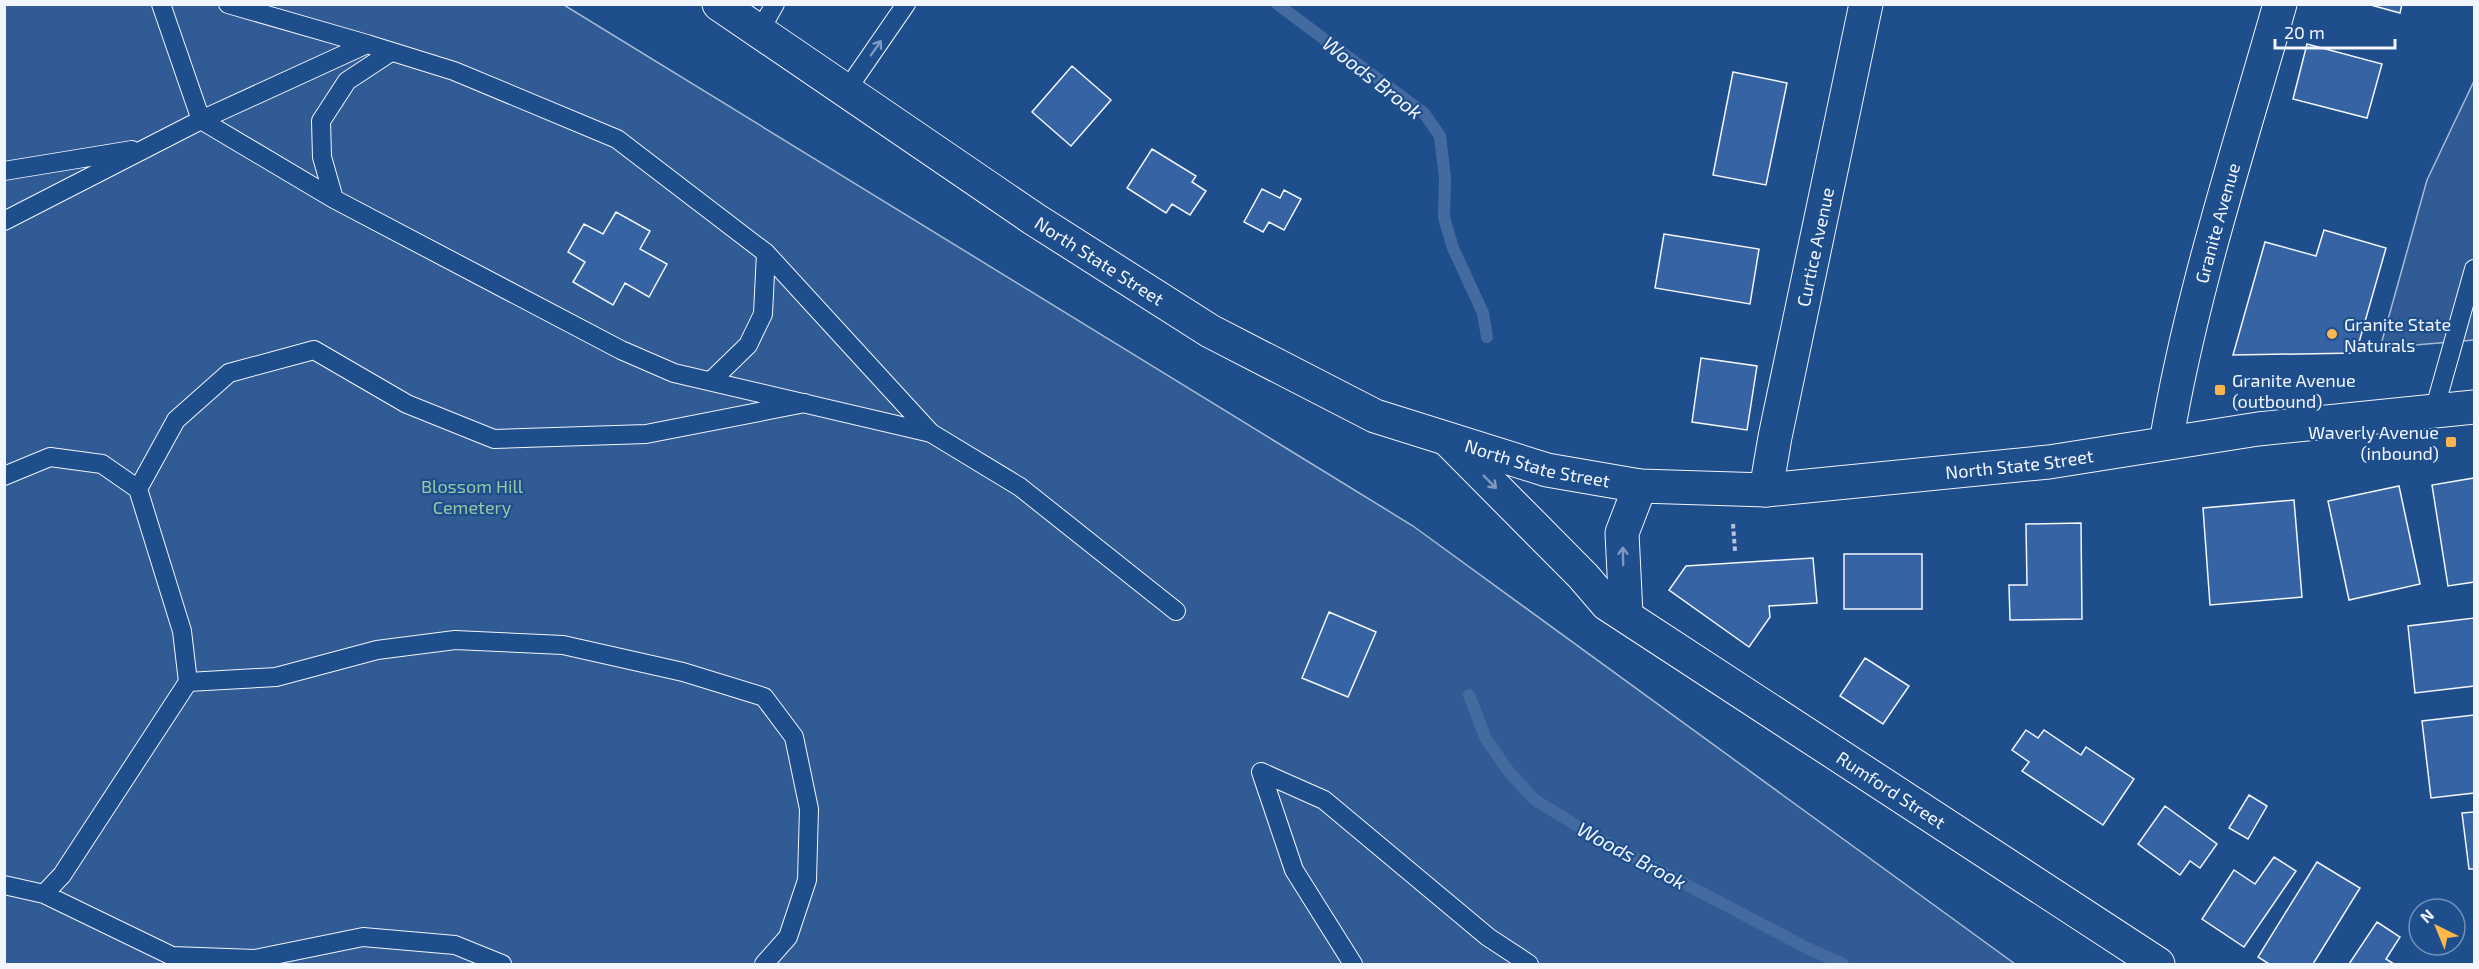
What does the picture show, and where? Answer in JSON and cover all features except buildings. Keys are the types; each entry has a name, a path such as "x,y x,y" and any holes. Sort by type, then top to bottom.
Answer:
{"street":[{"name":"North State Street","path":"718,4 1034,219 1210,332 1375,416 1547,470 1640,486 1766,490 2049,462 2258,429 2475,407"},
{"name":"Curtice Avenue","path":"1766,490 1866,4"},
{"name":"Granite Avenue","path":"2166,443 2176,385 2215,234 2280,4"},
{"name":"Rumford Street","path":"1448,440 1583,576 1607,604 1626,614 2158,964"},
{"path":"1626,614 1622,533 1640,486"}],"lane":[{"path":"161,4 201,120 334,199 621,350 674,373 931,432"},
{"path":"228,4 454,71 617,138 766,253 931,432 1020,487 1176,611"},
{"path":"759,32 776,4"},
{"path":"846,91 906,4"},
{"path":"4,220 201,120 367,44"},
{"path":"334,199 322,157 321,121 347,81 392,52"},
{"path":"4,171 148,147"},
{"path":"711,381 748,345 763,314 766,253"},
{"path":"2434,411 2475,269"},
{"path":"138,489 176,420 229,373 314,350 407,404 494,439 646,434 805,403"},
{"path":"4,476 50,457 102,464 138,489 182,631 188,682 62,875 44,894"},
{"path":"188,682 276,677 377,650 455,640 563,645 683,672 764,697 794,737 809,809 807,880 788,937 764,964"},
{"path":"1353,964 1294,870 1261,772 1324,800 1488,937 1529,964"},
{"path":"4,885 44,894 172,956 255,958 363,937 455,945 502,964"}],"path":[{"path":"1733,521 1735,551"}],"shaded area":[{"name":"Blossom Hill Cemetery","path":"5,4 564,5 1413,526 2015,964 5,964"},
{"path":"2474,81 2474,340 2380,348 2427,180"}],"waterway":[{"name":"Woods Brook","path":"1277,4 1424,113 1440,136 1445,178 1444,217 1453,248 1483,313 1487,337"},
{"name":"Woods Brook","path":"1469,695 1486,739 1509,772 1535,800 1599,839 1809,949 1843,964"}],"place":[{"name":"Granite State Naturals","path":"2332,334"},
{"name":"Granite Avenue (outbound)","path":"2220,390"},
{"name":"Waverly Avenue (inbound)","path":"2451,442"}]}
